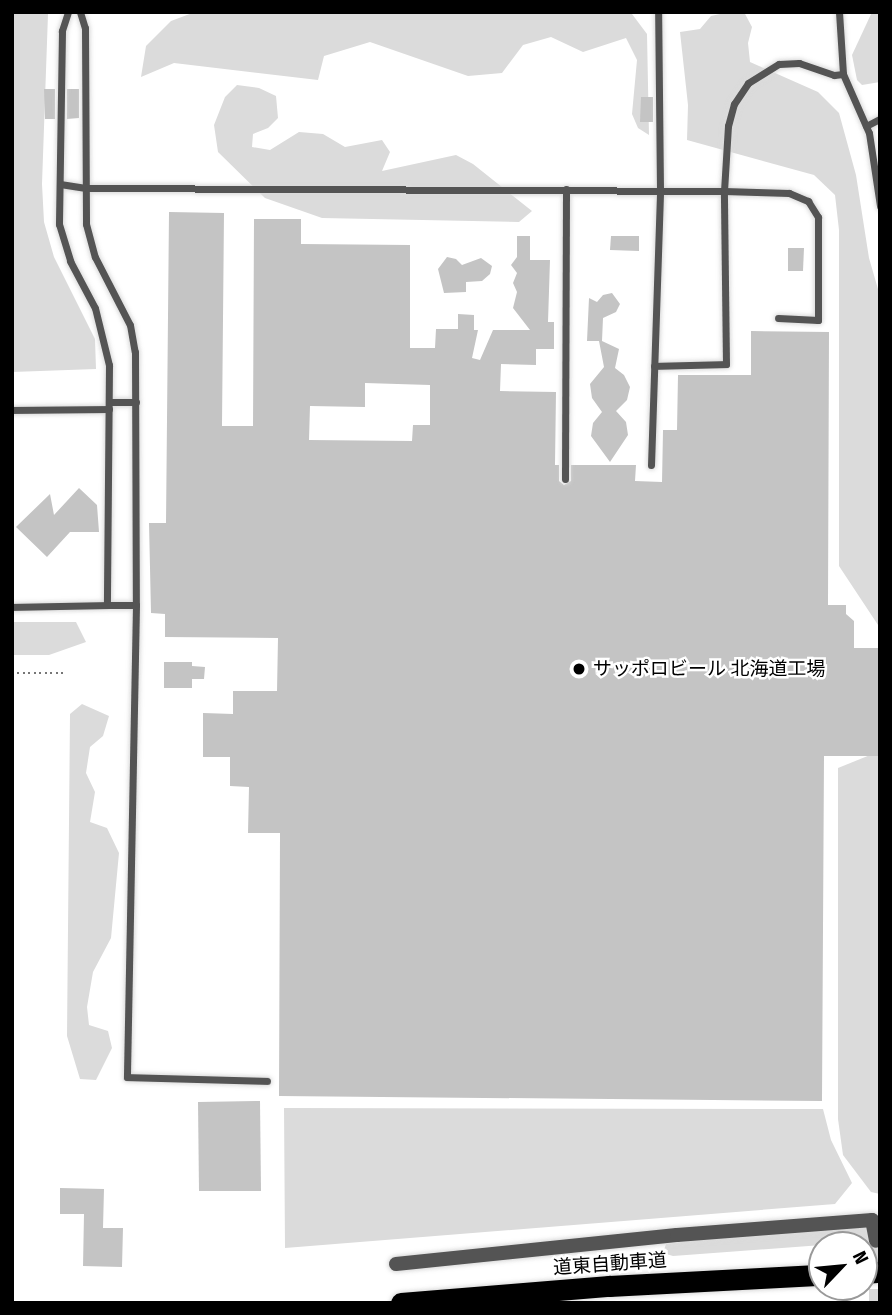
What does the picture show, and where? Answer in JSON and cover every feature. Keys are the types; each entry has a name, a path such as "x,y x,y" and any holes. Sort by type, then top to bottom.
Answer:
{"highway":[{"name":"道東自動車道","path":"401,1303 609,1286 808,1276"}],"street":[{"path":"396,1264 677,1235 872,1220 874,1231"}],"lane":[{"path":"68,12 62,31 59,223 70,261 95,308 109,365 107,605"},
{"path":"80,12 85,28 86,224 95,257 130,325 135,352 135,605 127,1077 267,1081"},
{"path":"651,465 660,189 658,12"},
{"path":"839,12 843,74 866,126 877,176 880,206"},
{"path":"654,366 726,364 724,191 728,126 734,104 748,83 779,64 799,63 834,75 843,74"},
{"path":"866,126 880,119"},
{"path":"60,184 86,188 660,189 789,192 808,201 818,217 818,320 778,318"},
{"path":"565,479 566,189"},
{"path":"12,410 136,402"},
{"path":"12,607 135,605"}],"path":[{"path":"12,673 63,673"}],"shaded area":[{"path":"12,12 48,14 42,184 44,222 54,257 95,339 96,369 12,372"},
{"path":"195,12 626,12 632,14 647,34 649,135 638,128 632,114 637,60 626,38 583,52 551,37 523,45 502,73 468,76 370,42 324,56 318,80 174,63 141,77 146,46 171,21"},
{"path":"744,12 752,27 748,43 750,62 818,92 839,113 856,175 869,258 880,296 880,628 839,566 839,230 835,195 814,175 687,140 688,105 680,32 700,29 711,16"},
{"path":"872,12 880,12 880,82 862,85 857,80 852,55"},
{"path":"237,85 259,88 276,96 278,118 268,128 253,134 252,147 270,150 299,132 323,134 345,147 382,140 390,152 382,171 456,155 473,164 532,211 519,222 322,218 265,198 218,152 214,125 225,97"},
{"path":"12,622 76,622 86,642 49,655 12,655"},
{"path":"82,704 109,716 103,736 90,747 86,773 95,792 90,822 107,828 119,853 111,938 93,972 87,1007 89,1025 108,1031 112,1048 96,1080 80,1079 67,1036 70,714"},
{"path":"880,751 880,1194 871,1192 843,1155 838,1119 838,768"},
{"path":"284,1108 823,1109 831,1140 852,1183 835,1204 285,1248"},
{"path":"880,1217 880,1246 878,1231 808,1231 808,1246 673,1256 663,1253 666,1244"}],"building":[{"path":"44,89 55,89 55,119 45,119"},
{"path":"67,89 79,89 79,118 67,119"},
{"path":"641,97 653,97 653,122 640,122"},
{"name":"サッポロビール 北海道工場","path":"169,212 224,213 222,426 253,426 254,219 301,219 301,244 410,245 410,348 435,348 436,329 458,329 458,314 474,315 474,330 478,330 472,358 480,360 493,330 530,330 513,308 517,292 513,283 517,273 511,265 517,257 517,236 530,236 530,260 550,260 548,322 554,322 554,349 536,349 536,365 501,364 500,391 556,392 555,465 559,465 559,481 564,485 571,481 571,465 636,465 635,481 662,482 663,430 677,430 678,375 751,375 751,331 829,332 828,605 846,605 846,614 854,621 854,648 880,648 880,756 824,756 822,1101 279,1096 280,833 248,833 249,787 230,786 230,757 203,757 203,713 233,714 233,691 277,691 278,638 165,637 165,614 151,613 149,523 166,523","holes":["365,383 430,385 430,425 413,425 412,441 309,440 310,406 365,407"]},
{"path":"611,236 639,236 639,251 610,250"},
{"path":"788,248 804,248 803,271 788,271"},
{"path":"447,257 456,259 462,265 481,258 492,266 490,274 482,281 466,282 466,292 444,293 438,269"},
{"path":"612,293 620,304 616,312 603,318 602,341 619,349 615,368 624,375 630,387 627,400 616,411 626,422 628,435 610,462 591,436 593,423 602,412 592,398 590,384 604,367 599,341 587,341 589,298 597,302 603,295"},
{"path":"79,488 97,505 99,532 70,532 47,557 16,527 50,494 54,515"},
{"path":"164,662 192,662 192,666 205,667 204,679 192,679 192,688 164,688"},
{"path":"260,1101 261,1191 199,1191 198,1102"},
{"path":"60,1188 104,1189 103,1228 123,1228 122,1267 83,1266 84,1214 60,1214"}],"place":[{"name":"サッポロビール 北海道工場","path":"579,669"}]}
